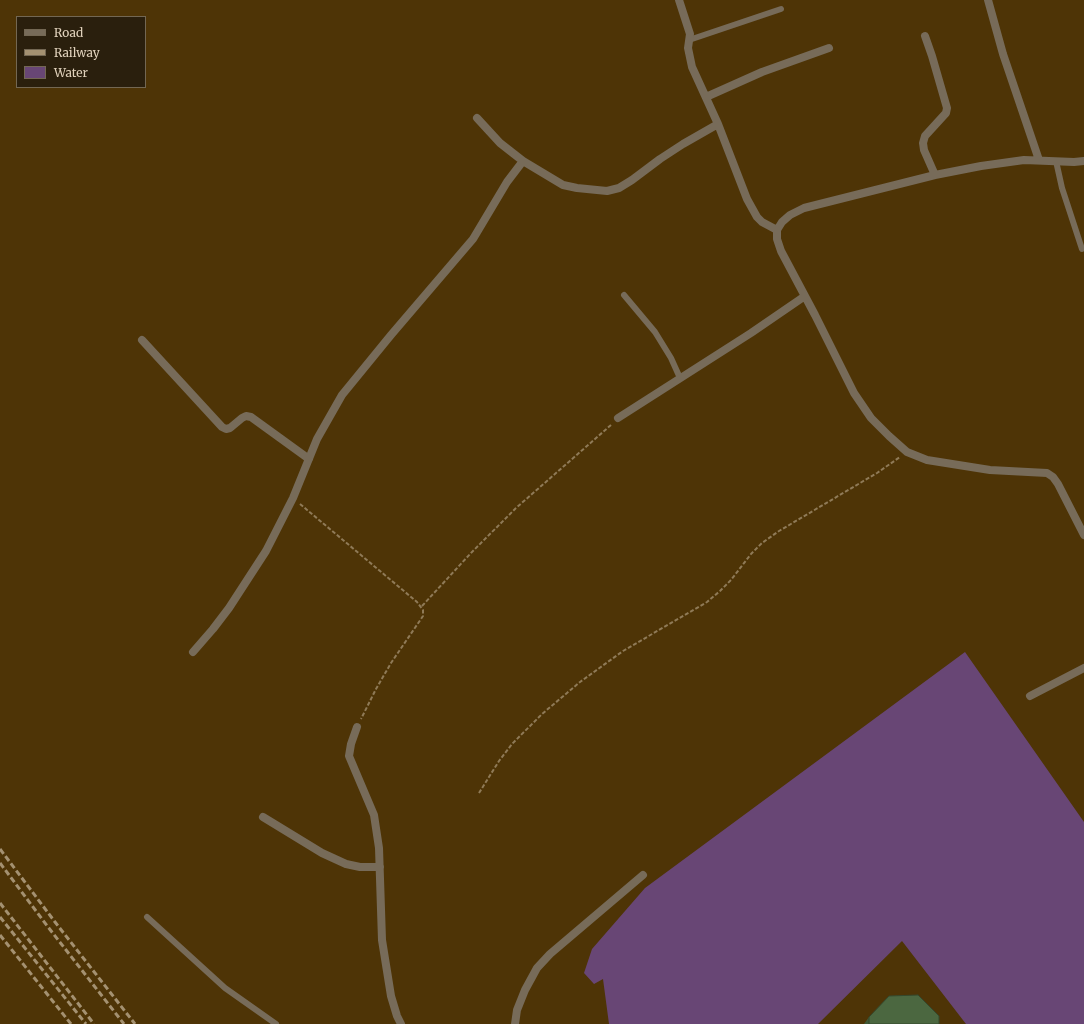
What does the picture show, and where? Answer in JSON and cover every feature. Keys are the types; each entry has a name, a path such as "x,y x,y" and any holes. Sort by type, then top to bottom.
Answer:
{"street":[{"path":"679,0 688,24 688,48 692,67 718,124 746,198 753,212 762,222 777,230"},
{"path":"988,0 1002,54 1039,160"},
{"path":"925,36 947,108 946,113 925,136 923,143 924,150 935,175"},
{"path":"706,97 762,72 829,48"},
{"path":"476,118 500,142 523,161 563,185 607,191 619,188 678,147 718,124"},
{"path":"1084,161 1024,160 935,175 804,208 790,215 782,222 777,230 777,239 781,251 854,392 871,418 889,436 908,452 927,460 990,470 1047,473 1053,477 1058,484 1084,535"},
{"path":"193,652 213,629 246,584 266,551 293,498 328,418 342,395 390,335 473,239 507,182 523,161"},
{"path":"618,418 751,333 805,296"},
{"path":"142,340 222,427 226,429 230,428 242,418 246,416 251,417 309,459"},
{"path":"1030,696 1084,668"},
{"path":"357,727 351,744 349,756 374,815 380,867 382,940 391,996 401,1024"},
{"path":"263,818 322,853 346,864 360,867 380,867"},
{"path":"515,1024 517,1010 525,990 537,968 550,954 643,875"}],"lane":[{"path":"689,40 781,9"},
{"path":"1056,161 1062,188 1082,249"},
{"path":"624,295 655,332 671,358 680,378"},
{"path":"148,917 225,988 276,1024"}],"path":[{"path":"422,606 471,553 516,508 618,418"},
{"path":"479,793 499,761 512,744 542,714 580,682 623,651 707,602 731,580 751,554 762,543 779,531 877,473 908,452"},
{"path":"293,498 422,606 423,616 376,688 357,727"}],"water":[{"path":"965,652 1084,822 1084,1024 966,1024 902,941 818,1024 609,1024 603,979 594,984 584,973 592,949 645,888"}],"building":[{"path":"918,995 939,1016 939,1024 869,1024 869,1017 889,996"}],"railway":[{"path":"0,849 135,1024"},
{"path":"0,863 124,1024"},
{"path":"0,903 94,1024"},
{"path":"0,917 86,1024"},
{"path":"0,935 71,1024"}]}
